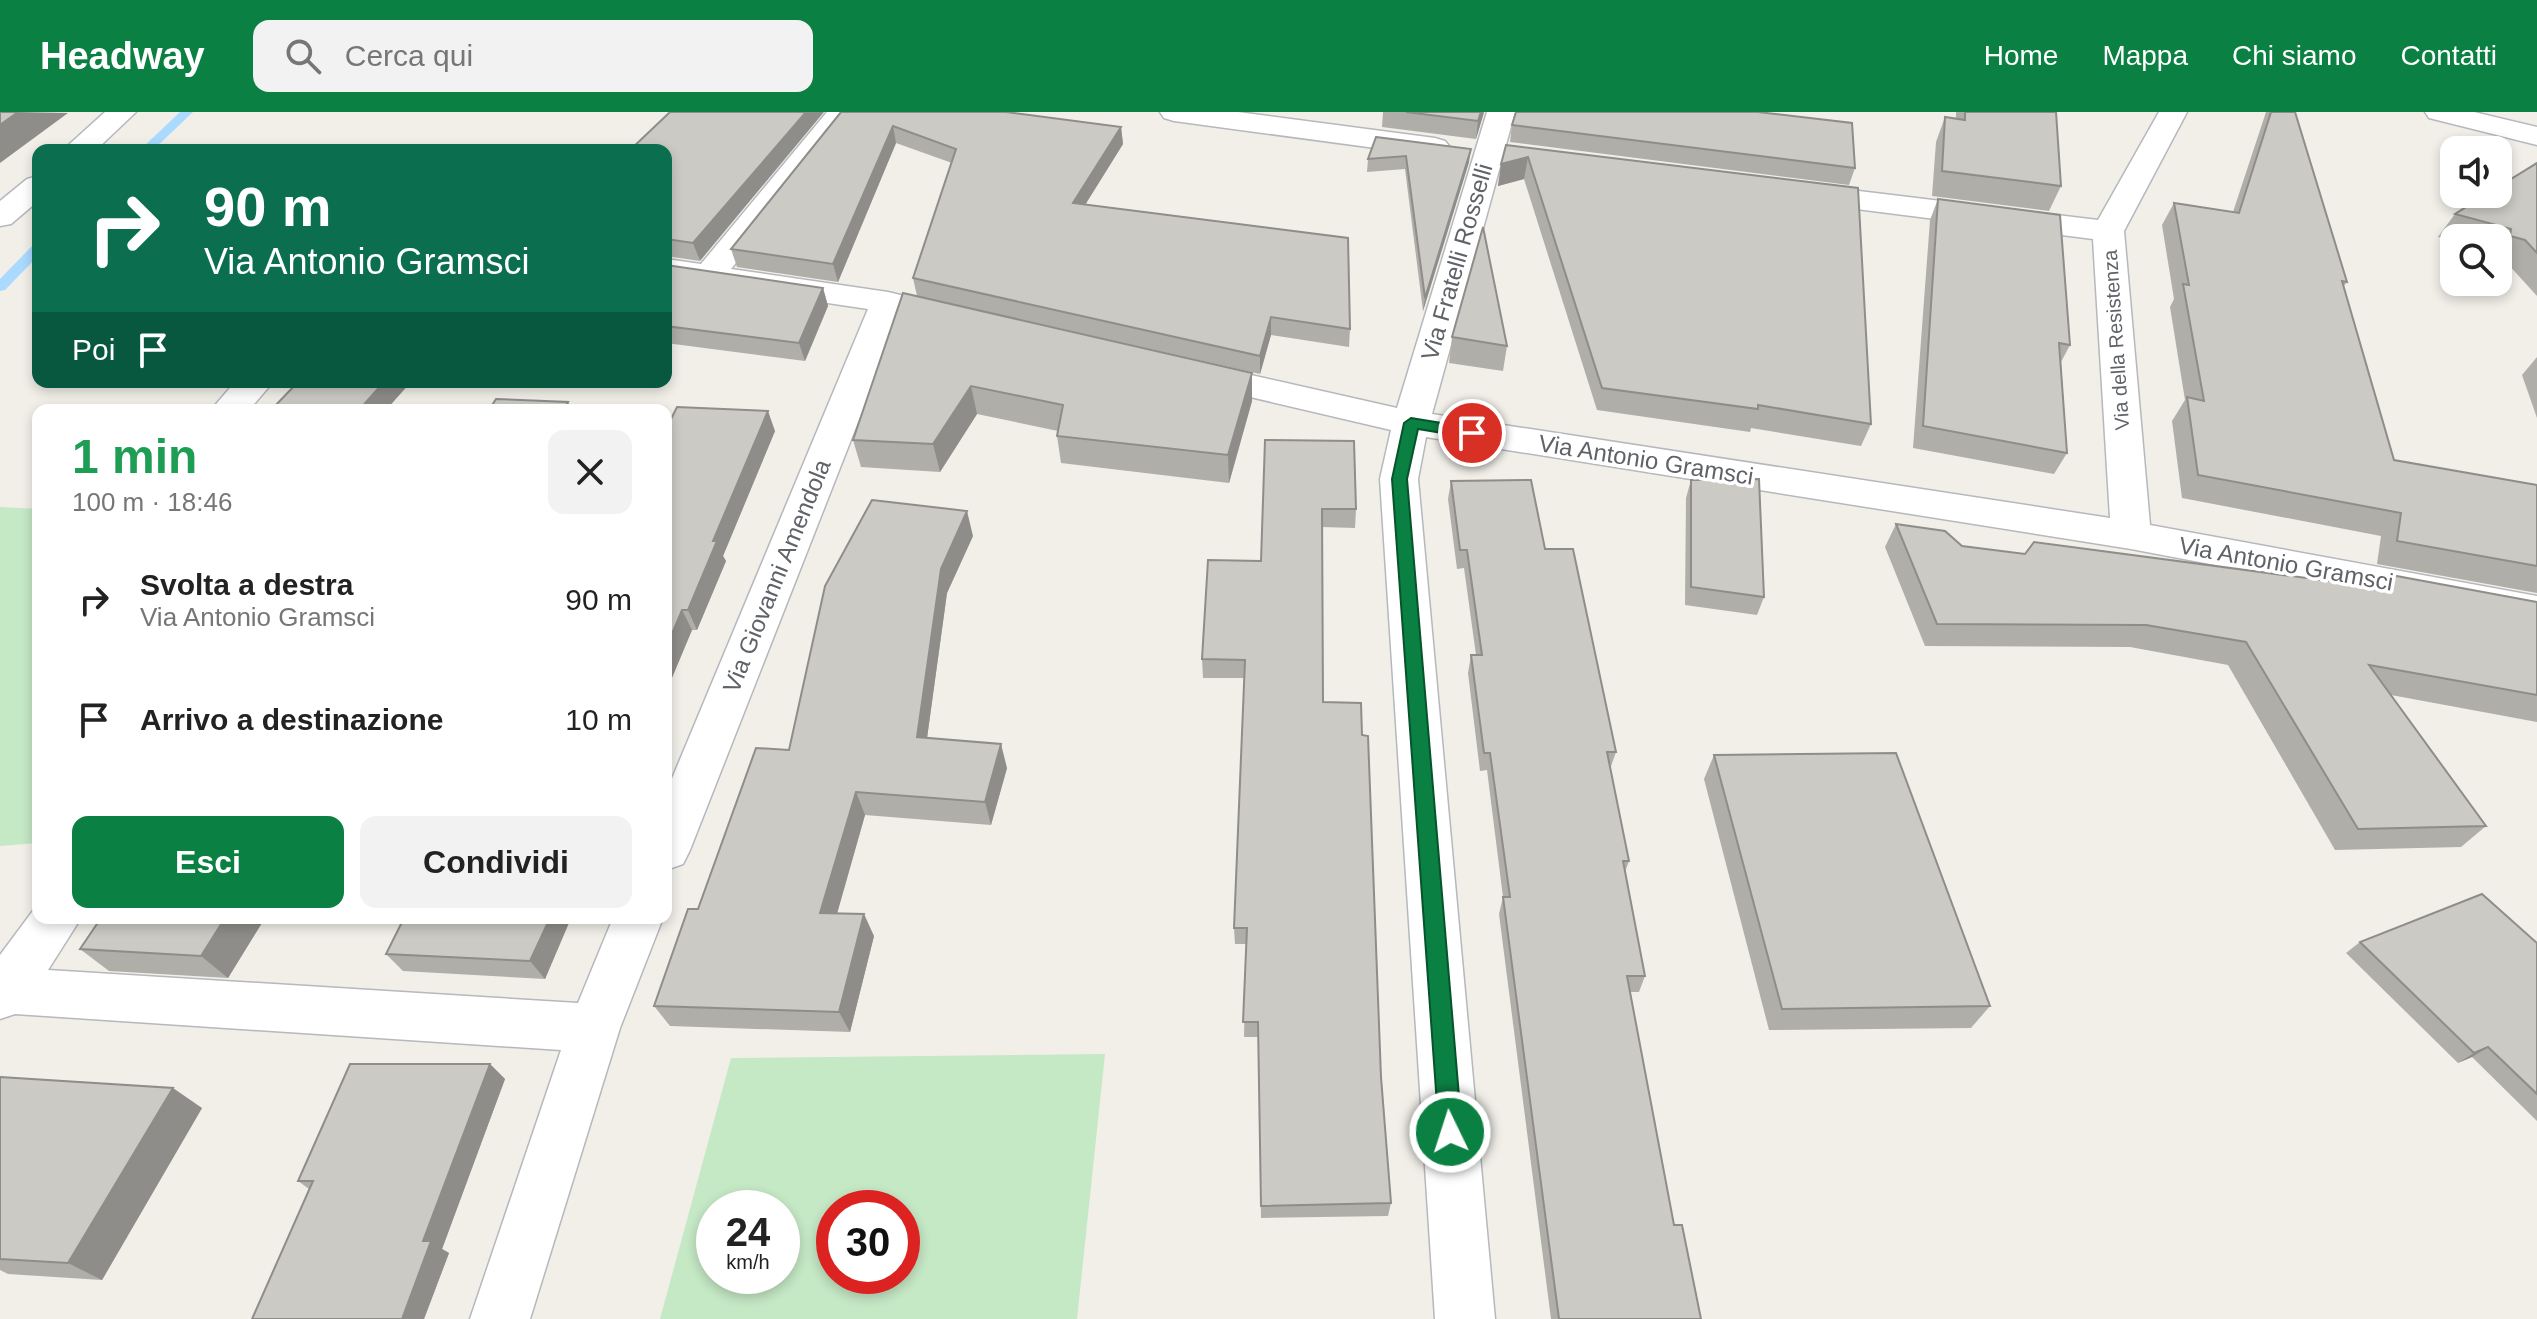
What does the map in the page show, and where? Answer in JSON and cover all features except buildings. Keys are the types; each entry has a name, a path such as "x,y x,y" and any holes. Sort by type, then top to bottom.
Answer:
{"street":[{"path":"85,144 122,112"},
{"path":"710,274 842,112"},
{"path":"1174,112 1501,156"},
{"name":"Via Fratelli Rosselli","path":"1465,1319 1399,479 1411,423 1501,156 1501,112"},
{"name":"Via della Resistenza","path":"2131,535 2108,231 2173,112"},
{"path":"2439,112 2537,136"},
{"path":"1772,189 2108,231"},
{"path":"1,216 32,190"},
{"path":"1,216 32,218"},
{"path":"672,270 888,302 985,325"},
{"name":"Via Giovanni Amendola","path":"672,835 888,302"},
{"name":"Via Antonio Gramsci","path":"1166,367 1411,423 2131,535 2537,611"},
{"path":"235,404 249,388"},
{"path":"2,993 52,924"},
{"path":"500,1319 594,1028 636,924"},
{"path":"2,993 594,1028"}],"green space":[{"path":"0,507 32,509 32,843 0,846"},
{"path":"1105,1054 1077,1319 660,1319 731,1058"}],"waterway":[{"path":"152,144 187,112"},
{"path":"0,287 32,254"}],"route":[{"path":"1450,1132 1399,479 1411,423 1472,433"}]}
